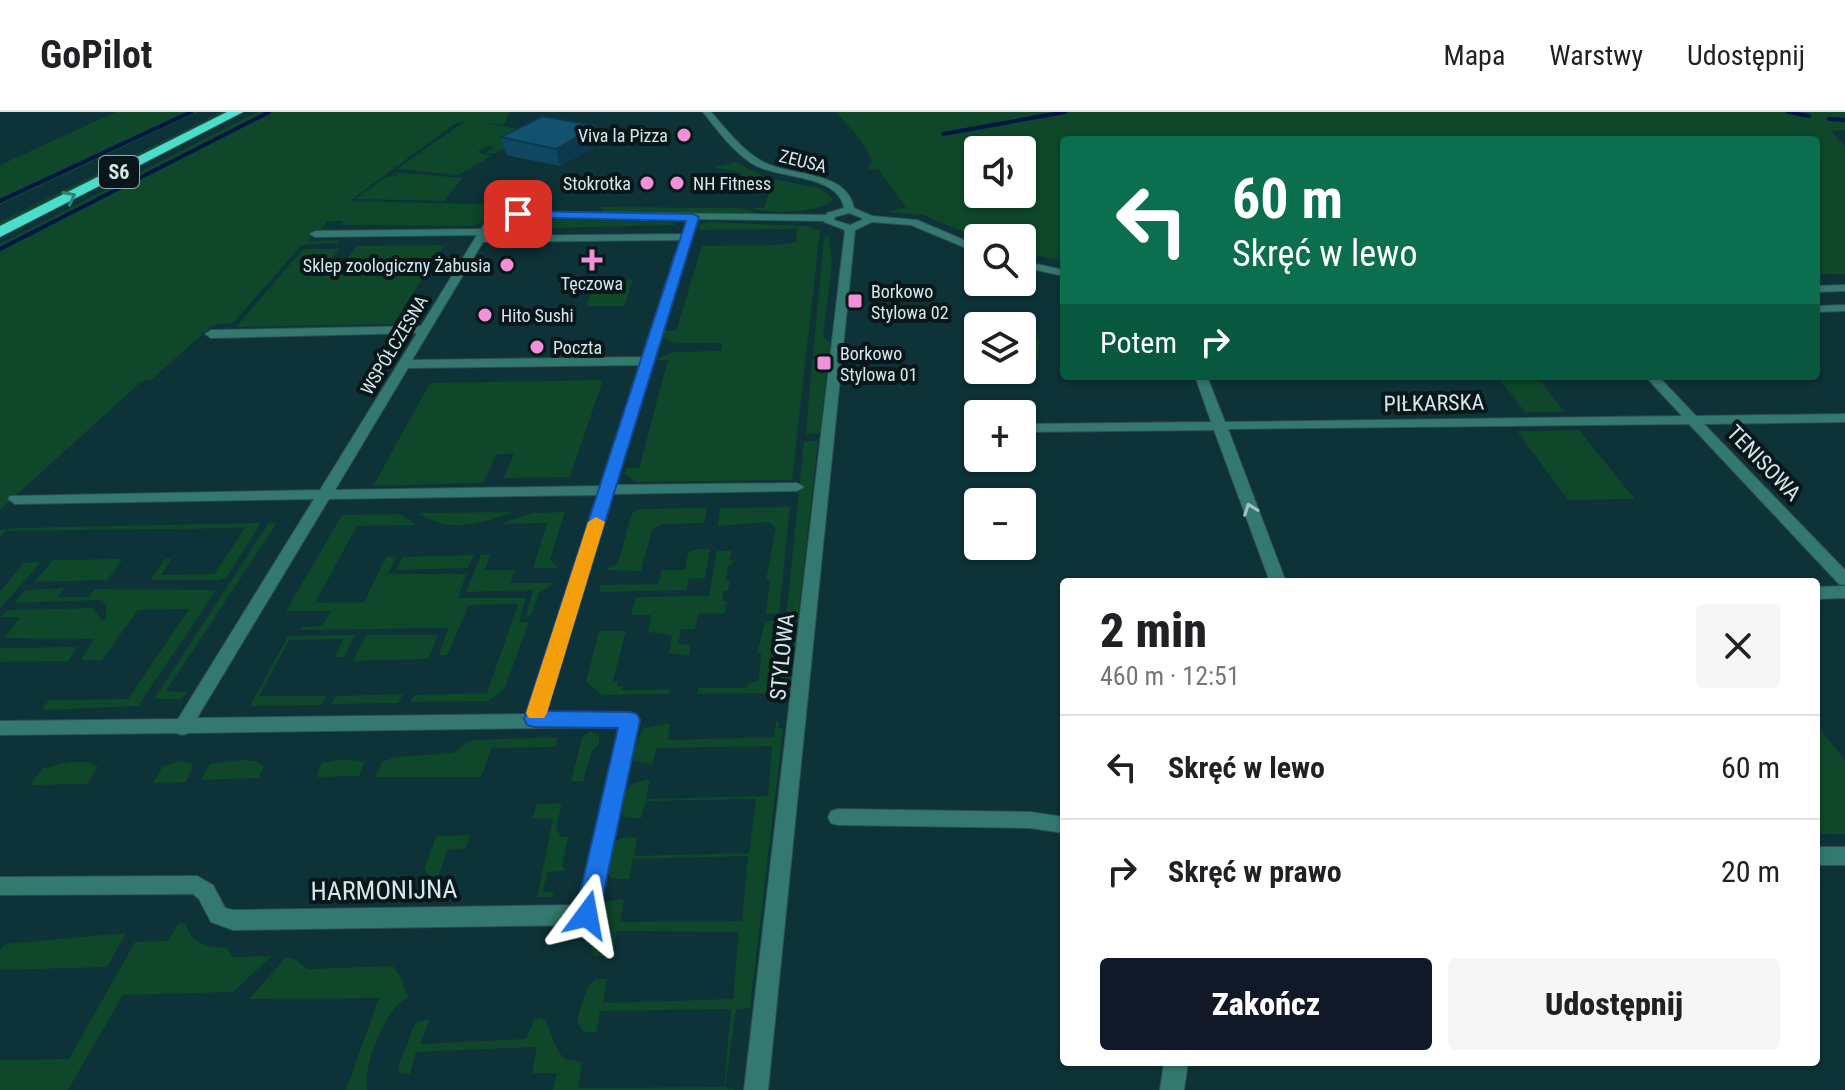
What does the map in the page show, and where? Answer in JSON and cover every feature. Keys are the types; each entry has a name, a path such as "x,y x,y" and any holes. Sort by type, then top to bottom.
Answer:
{"highway":[{"name":"S6","path":"0,216 212,112"},
{"name":"S6","path":"0,232 237,112"}],"street":[{"name":"ZEUSA","path":"707,112 756,163 784,174 833,185 845,192 849,200 849,219"},
{"path":"0,728 182,728 534,719 693,217 829,218 836,213 863,225 868,219"},
{"path":"829,218 833,225 863,213 868,219 913,222 964,244"},
{"name":"WSPÓŁCZESNA","path":"182,728 495,214 693,217"},
{"name":"STYLOWA","path":"756,1090 849,219"},
{"path":"315,234 686,237"},
{"path":"1036,267 1060,272"},
{"path":"1820,289 1845,288"},
{"path":"1820,309 1845,308"},
{"path":"211,334 424,329"},
{"path":"404,364 647,361"},
{"path":"1203,380 1277,578"},
{"name":"TENISOWA","path":"1655,380 1845,580"},
{"name":"PIŁKARSKA","path":"1036,428 1845,418"},
{"path":"15,499 797,487"},
{"path":"1820,593 1845,592"},
{"name":"HARMONIJNA","path":"0,886 197,885 206,892 218,915 233,920 587,915 630,720 534,719"},
{"path":"838,817 1030,820 1060,824"},
{"path":"1820,856 1845,856"},
{"path":"1172,1090 1175,1066"}],"green space":[{"path":"116,112 198,112 0,205 0,165"},
{"path":"221,112 228,112 0,226 0,222"},
{"path":"257,112 509,112 504,125 482,123 537,132 494,154 485,153 494,148 490,146 477,152 491,156 459,175 397,169 464,122 454,124 350,201 522,205 517,210 491,210 483,222 471,226 341,225 344,221 327,221 322,229 338,230 314,230 308,241 340,240 338,243 302,245 233,323 213,325 151,380 142,381 0,510 0,244"},
{"path":"836,112 1845,112 1845,130 1831,131 1845,146 1845,274 1820,274 1820,136 1060,136 1060,260 1036,255 1036,224 964,224 964,232 923,215 885,212 906,208 878,169 868,169 872,160 860,139"},
{"path":"733,161 768,178 819,188 833,198 822,206 802,211 749,208 764,208 771,186 742,173 714,167"},
{"path":"393,172 463,178 444,201 355,199 386,177 398,175"},
{"path":"600,207 740,208 760,214 605,212"},
{"path":"519,219 672,222 676,225 510,229"},
{"path":"700,224 808,226 820,231 792,480 636,482 624,474 626,468 639,468 668,360 655,360 673,352 721,351 722,343 675,343 661,336 663,331 676,331 702,246 796,242 797,229 699,230"},
{"path":"829,235 832,263 823,337 830,343 829,356 813,356 824,237"},
{"path":"445,245 393,324 236,327 303,249 339,249 332,259 347,259 357,246"},
{"path":"633,280 624,306 586,306 596,281"},
{"path":"1036,331 1040,341 1036,359"},
{"path":"812,360 821,360 820,368 827,368 820,433 806,434"},
{"path":"603,380 570,477 504,478 514,454 497,454 483,483 373,486 430,383"},
{"path":"1500,380 1539,380 1565,412 1525,412"},
{"path":"1579,430 1635,499 1568,500 1517,431"},
{"path":"804,441 818,441 789,698 778,699"},
{"path":"790,507 779,613 766,614 770,580 766,579 776,528 768,522 718,526 720,508"},
{"path":"707,508 704,523 662,524 652,530 641,571 605,570 618,563 632,513 640,509"},
{"path":"513,512 466,525 443,523 419,513"},
{"path":"565,512 550,560 558,568 533,568 547,523 499,524 533,513"},
{"path":"400,514 416,525 357,526 315,603 364,602 386,557 396,557 388,574 466,574 458,598 526,598 519,622 529,622 504,690 488,701 410,702 414,695 487,693 518,604 469,605 447,655 439,655 448,628 300,630 302,627 322,626 331,611 286,611 342,515"},
{"path":"261,523 226,578 218,580 150,580 165,559 172,559 161,575 214,574 245,528 6,531 0,537 0,530 16,528"},
{"path":"277,523 166,691 187,692 182,699 154,699 268,524"},
{"path":"710,549 705,578 689,579 686,590 599,592 601,585 658,584 662,570 685,570 688,552"},
{"path":"717,551 732,551 729,560 733,560 732,565 728,565 726,581 730,581 728,591 724,591 722,601 726,601 725,613 698,614 695,629 681,629 678,644 691,645 689,656 669,653 672,635 648,632 651,615 631,615 636,597 709,596"},
{"path":"474,555 468,568 396,570 403,557"},
{"path":"481,555 490,555 485,570 515,570 510,583 555,583 539,593 531,615 526,616 533,590 466,592"},
{"path":"123,559 107,580 34,582 53,560"},
{"path":"41,562 0,609 0,591 24,563"},
{"path":"65,588 58,597 88,597 95,589 216,590 138,706 45,710 43,707 49,700 128,699 189,609 138,610 102,660 81,660 94,639 5,638 20,617 1,617 8,610 94,608 101,620 106,619 106,604 101,600 14,603 25,590"},
{"path":"765,621 779,621 770,693 697,694 698,688 747,688 748,684 759,680 761,653 757,653"},
{"path":"599,631 626,631 613,681 618,682 617,686 623,686 622,690 671,689 669,694 602,695 586,681"},
{"path":"355,635 344,657 335,657 343,639 289,640 259,696 326,696 321,705 250,706 288,636"},
{"path":"366,635 438,635 428,659 353,661"},
{"path":"77,647 68,661 0,662 0,648"},
{"path":"403,694 398,703 331,704 336,696"},
{"path":"776,721 779,722 778,728 783,729 750,1008 736,1009 725,1087 738,1090 553,1090 557,1073 532,1073 537,1047 416,1052 410,1074 398,1073 415,1023 430,1019 420,1044 526,1039 534,1020 540,1017 546,1020 564,1059 582,1062 578,1088 724,1087 731,1009 600,1011 596,1033 582,1031 577,1020 587,988 596,979 607,979 603,1003 733,999 739,932 617,931 612,957 594,956 590,918 600,904 624,899 620,922 742,921 748,856 633,859 629,879 612,879 605,870 613,843 621,838 637,837 634,856 749,853 756,799 646,801 641,818 626,818 621,814 621,799 632,783 650,779 646,799 768,796 772,746 657,748 652,764 633,760 634,747 643,728 670,723 668,740 774,737"},
{"path":"1820,729 1845,760 1845,834 1820,834"},
{"path":"591,731 599,736 599,744 592,751 583,781 571,781 582,737"},
{"path":"558,737 555,747 492,748 481,777 375,777 382,762 395,757 453,753 472,740"},
{"path":"344,759 364,762 359,776 316,777 322,763"},
{"path":"182,761 191,763 193,767 186,782 153,783 163,766"},
{"path":"257,761 264,767 258,778 201,780 210,764"},
{"path":"70,762 89,762 98,767 87,784 29,785 43,768"},
{"path":"562,803 556,828 561,837 568,837 562,866 566,871 547,872 543,892 554,892 552,897 537,897 553,819 533,818 537,804"},
{"path":"470,835 466,848 447,850 437,881 424,870 436,836"},
{"path":"179,923 185,923 196,940 227,948 233,957 272,956 233,992 123,995 68,1090 0,1090 0,1060 69,1059 135,942 168,941"},
{"path":"126,933 107,967 0,970 0,950 5,944"},
{"path":"286,957 293,958 308,969 393,966 400,976 408,998 392,1012 377,1039 368,1068 367,1090 346,1090 379,998 249,999"}],"building":[{"path":"543,116 596,126 556,149 501,137"}],"waterway":[{"path":"0,201 191,112"},
{"path":"0,249 269,112"},
{"path":"943,134 1065,112"},
{"path":"1788,112 1809,116"},
{"path":"1829,119 1845,120"}],"slow traffic":[{"path":"537,713 596,522"}],"place":[{"name":"Viva la Pizza","path":"684,135"},
{"name":"Stokrotka","path":"647,183"},
{"name":"NH Fitness","path":"677,183"},
{"name":"Tęczowa","path":"592,260"},
{"name":"Sklep zoologiczny Żabusia","path":"507,265"},
{"name":"Borkowo Stylowa 02","path":"855,301"},
{"name":"Hito Sushi","path":"485,315"},
{"name":"Poczta","path":"537,347"},
{"name":"Borkowo Stylowa 01","path":"824,363"}],"route":[{"path":"518,214 693,217 534,719 630,720 587,915"}]}
